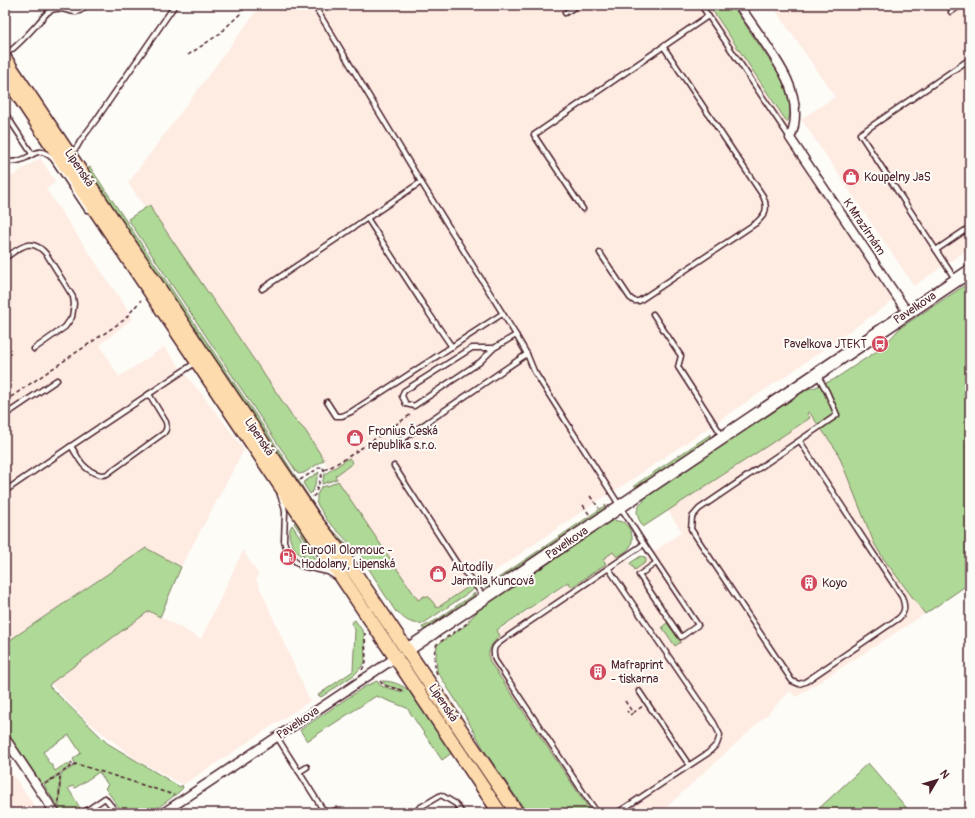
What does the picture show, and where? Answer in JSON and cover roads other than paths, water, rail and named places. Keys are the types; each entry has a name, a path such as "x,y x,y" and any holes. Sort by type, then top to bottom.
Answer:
{"main road":[{"name":"Lipenská","path":"5,59 314,519 346,560 517,813"},
{"name":"Lipenská","path":"5,75 500,813"}],"street":[{"path":"739,5 777,62 791,87 795,102 795,118 794,129 790,138"},
{"name":"K Mrazírnám","path":"790,138 908,313"},
{"name":"Pavelkova","path":"163,813 970,272"},
{"path":"5,738 57,810"}],"lane":[{"path":"5,55 21,42 52,9 63,8 72,12 78,11 86,5"},
{"path":"69,154 78,147 81,140 175,5"},
{"path":"314,5 516,335 527,354 534,371 656,563 698,625 681,637 639,575 656,563"},
{"path":"565,13 578,5"},
{"path":"701,5 790,138"},
{"path":"951,12 961,5"},
{"path":"583,208 534,135 708,16"},
{"path":"600,253 630,298 634,301 639,301 756,223 762,218 765,212 766,202 763,196 664,46"},
{"path":"956,281 860,134 970,59"},
{"path":"5,113 32,154"},
{"path":"5,162 20,160 35,153 42,152 48,155 91,215"},
{"path":"262,289 422,182"},
{"path":"367,218 452,347"},
{"path":"95,219 113,236"},
{"path":"936,250 970,227"},
{"path":"5,258 26,245 30,244 38,246 47,255 73,296 74,304 72,317 65,326 34,349"},
{"path":"327,402 336,416 342,416 351,412 502,314"},
{"path":"653,314 681,356 678,368 723,437"},
{"path":"494,348 472,348 404,391 402,396 406,404 414,406 480,362 494,348 516,335"},
{"path":"394,445 527,354"},
{"path":"5,491 197,361"},
{"path":"800,441 902,597 905,606 903,614 898,618 805,682 799,684 792,681 691,529 692,517 698,509 837,415 817,374"},
{"path":"5,414 57,380"},
{"path":"72,446 81,462 87,469 103,476 107,474 164,433 166,430 166,422 148,394"},
{"path":"394,466 460,568 475,584 485,598"},
{"path":"272,474 284,506 284,541 286,550 301,566 333,574 347,586"},
{"path":"600,813 597,812 584,795 495,660 493,653 495,646 507,637 644,544"},
{"path":"609,569 710,717 720,735 714,748 708,753 617,813"},
{"path":"639,691 689,765"},
{"path":"277,737 325,813"},
{"path":"299,772 307,766"},
{"path":"420,808 441,795 456,804 462,813"},
{"path":"84,810 105,798 117,813"},
{"path":"331,813 336,810"}],"place":[{"name":"Koupelny JaS","path":"851,177"},
{"name":"Pavelkova JTEKT","path":"880,344"},
{"name":"Fronius Česká republika s.r.o.","path":"355,438"},
{"name":"EuroOil Olomouc - Hodolany, Lipenská","path":"288,557"},
{"name":"Autodíly Jarmila Kuncová","path":"438,574"},
{"name":"Koyo","path":"809,583"},
{"name":"Mafraprint - tiskarna","path":"598,672"}]}
